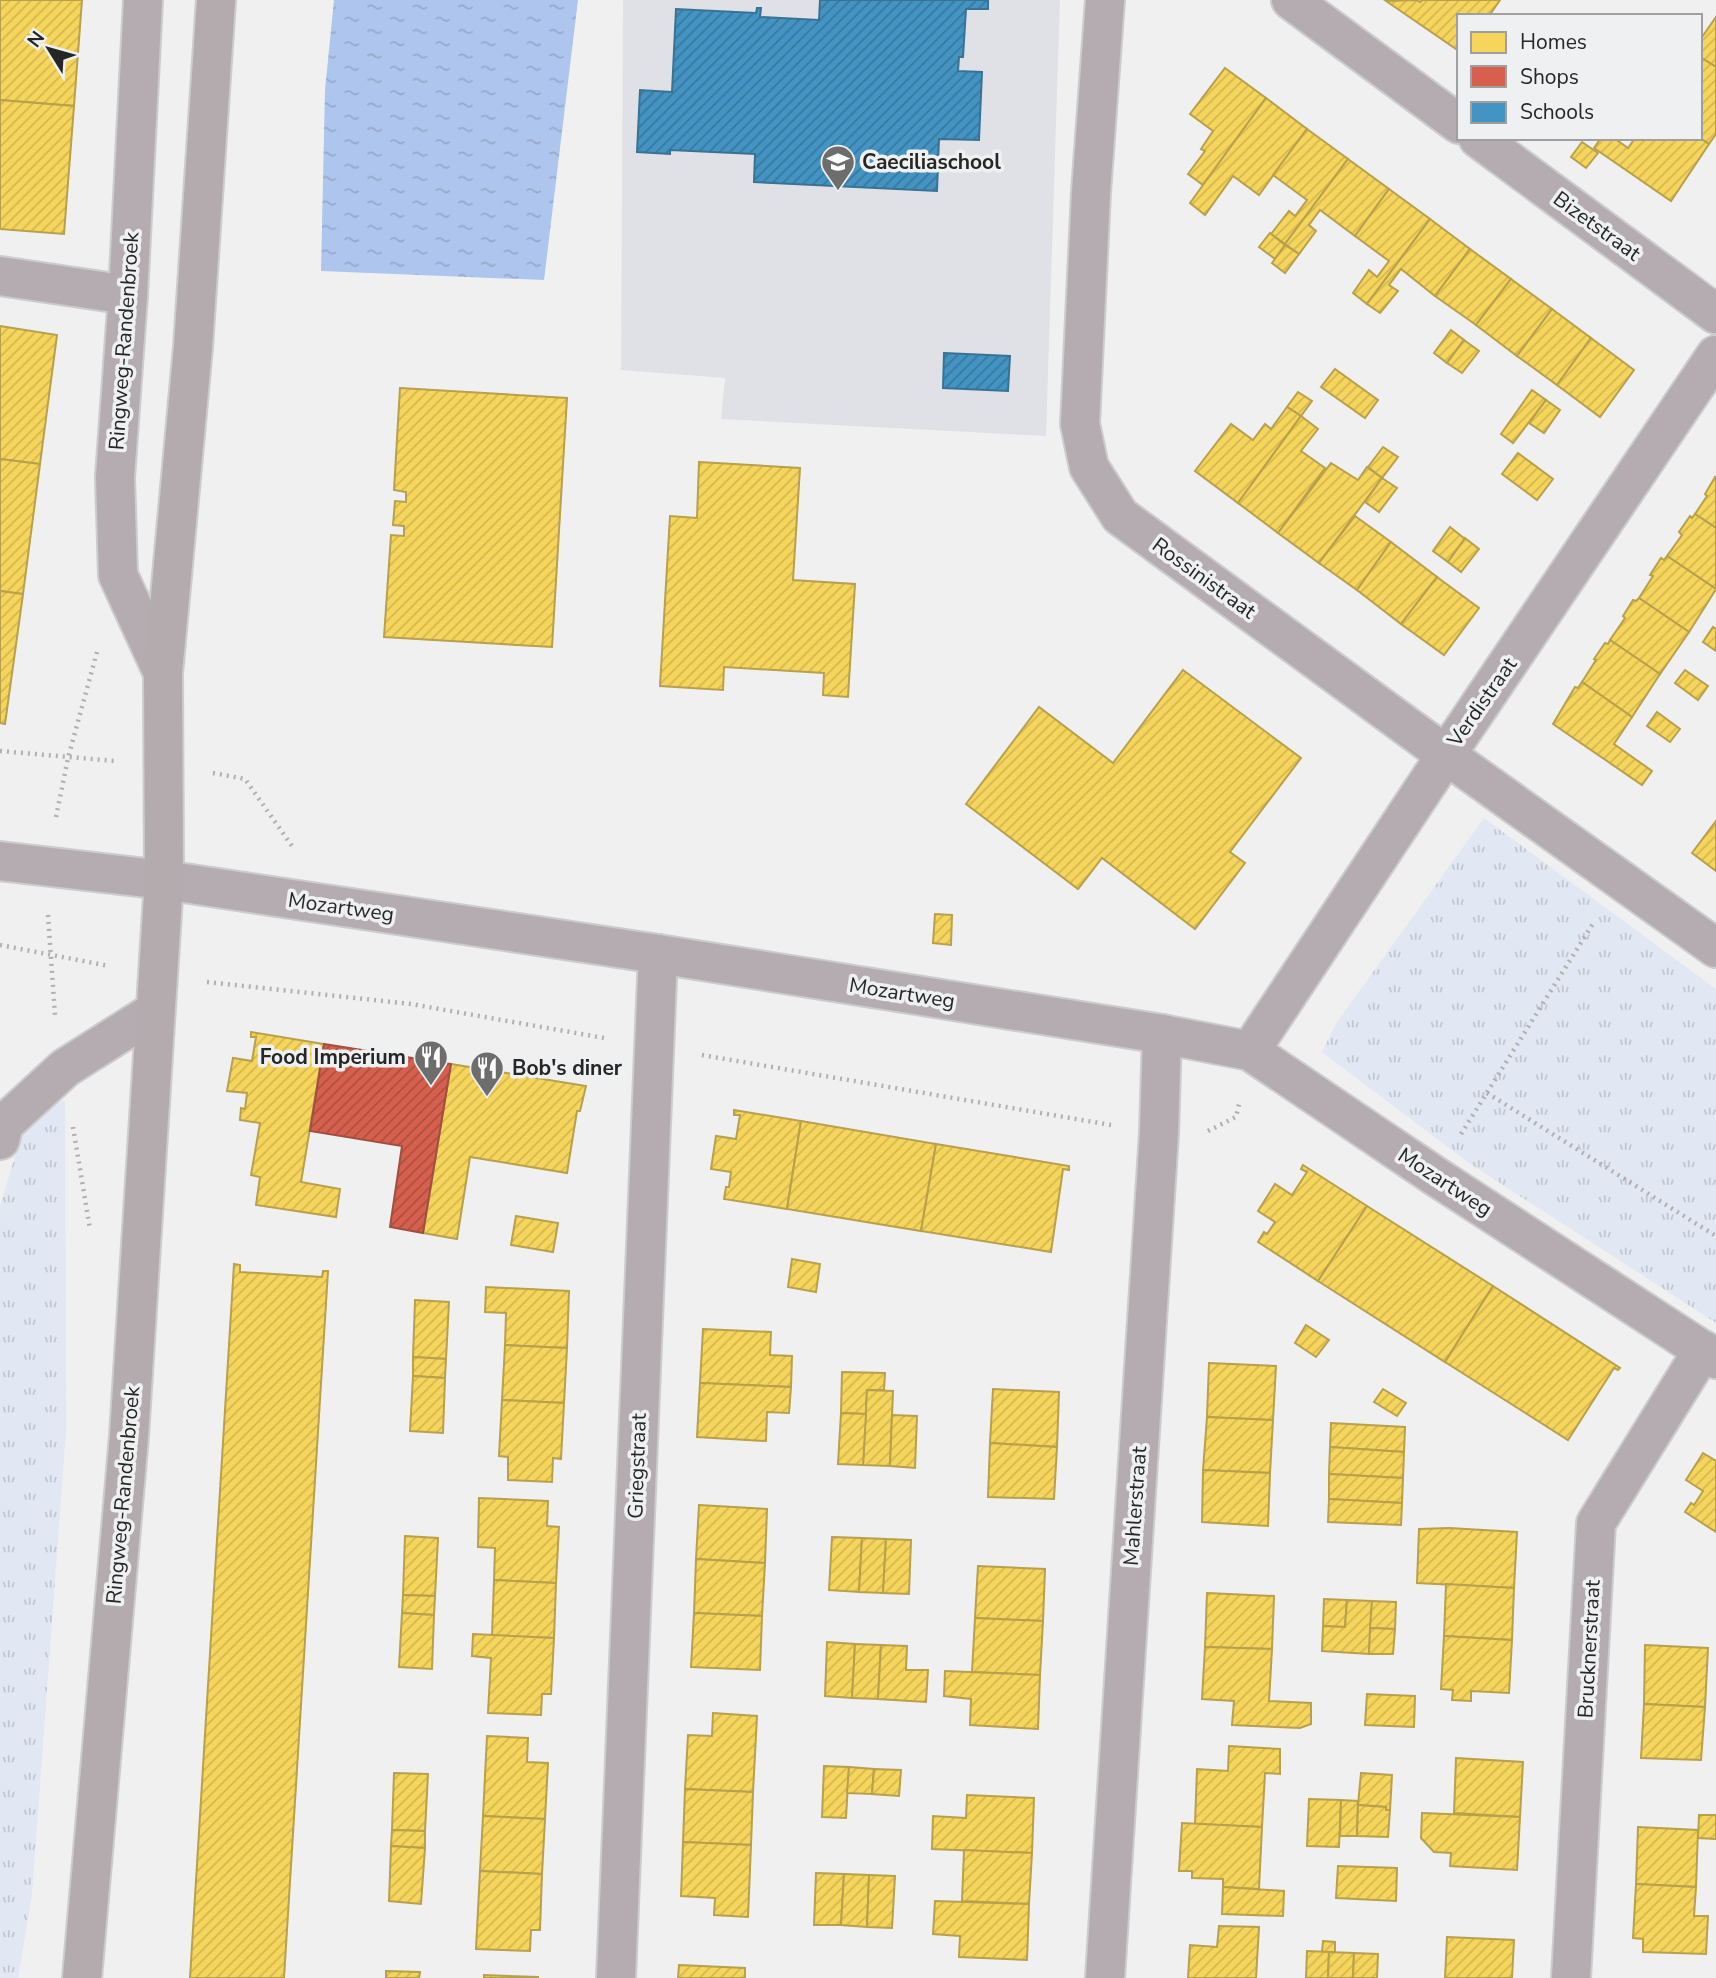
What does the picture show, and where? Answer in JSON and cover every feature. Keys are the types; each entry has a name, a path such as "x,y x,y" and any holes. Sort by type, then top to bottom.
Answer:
{"main road":[{"name":"Ringweg-Randenbroek","path":"82,1978 129,1436 164,880 163,673 193,347 216,0"}],"street":[{"name":"Ringweg-Randenbroek","path":"144,0 115,477 118,575 163,673"},
{"name":"Rossinistraat","path":"1105,0 1091,192 1080,424 1089,467 1120,516 1446,755 1716,948"},
{"path":"1290,0 1457,123"},
{"name":"Bizetstraat","path":"1481,140 1716,314"},
{"path":"0,276 128,295"},
{"name":"Verdistraat","path":"1250,1051 1716,355"},
{"name":"Mozartweg","path":"0,861 164,880 658,954 1162,1034 1250,1051 1435,1176 1710,1354"},
{"name":"Griegstraat","path":"616,1978 658,954"},
{"path":"0,1140 4,1124 65,1068 155,1011"},
{"name":"Mahlerstraat","path":"1105,1978 1159,1133 1162,1034"},
{"name":"Brucknerstraat","path":"1570,1978 1596,1523 1710,1354"}],"path":[{"path":"1435,1176 1620,880"},
{"path":"1487,1093 1716,1236"}],"shaded area":[{"name":"Caeciliaschool","path":"623,0 1060,0 1046,436 721,419 725,378 621,370"}],"green space":[{"path":"1484,818 1716,989 1716,1323 1469,1163 1322,1052 1337,1022"},
{"path":"65,1100 66,1431 32,1894 18,1978 0,1978 0,1206 28,1114"}],"water":[{"path":"334,0 578,0 544,280 321,271 325,90"}],"building: Homes":[{"path":"0,0 82,0 74,106 0,100"},
{"path":"1500,0 1490,14 1457,14 1457,50 1386,1"},
{"path":"1716,17 1716,67 1702,58 1702,37"},
{"path":"1702,58 1716,67 1716,134 1709,144 1702,139"},
{"path":"1225,68 1266,98 1203,185 1188,174 1205,151 1201,149 1213,131 1190,114"},
{"path":"1266,98 1307,129 1259,195 1233,176 1205,215 1190,203"},
{"path":"0,100 74,106 64,234 0,229"},
{"path":"1307,129 1348,159 1285,244 1271,234 1289,211 1295,216 1307,200 1273,175"},
{"path":"1702,139 1709,144 1671,201 1594,148 1600,140 1617,140 1628,148 1634,140"},
{"path":"1582,142 1598,153 1586,168 1571,157"},
{"path":"1348,159 1389,189 1355,236 1320,210 1309,225 1316,231 1299,254 1285,244"},
{"path":"1389,189 1430,219 1367,304 1353,293 1369,270 1377,277 1389,261 1355,236"},
{"path":"1430,219 1470,249 1435,296 1401,269 1389,285 1398,291 1380,313 1367,304"},
{"path":"1270,233 1285,245 1275,259 1259,247"},
{"path":"1285,245 1299,254 1285,273 1272,263"},
{"path":"1470,249 1511,279 1476,325 1435,296"},
{"path":"1511,279 1552,309 1517,356 1476,325"},
{"path":"1552,309 1591,338 1557,385 1517,356"},
{"path":"0,326 57,335 40,464 0,459"},
{"path":"1451,330 1464,340 1447,363 1434,353"},
{"path":"1591,338 1634,370 1600,417 1557,385"},
{"path":"1464,340 1479,351 1462,373 1447,363"},
{"path":"1335,369 1378,400 1365,418 1321,387"},
{"path":"400,388 567,398 552,647 384,637 391,535 404,536 404,526 393,525 395,501 406,502 406,492 394,490"},
{"path":"1532,390 1546,400 1513,443 1501,434"},
{"path":"1298,392 1312,401 1301,416 1287,407"},
{"path":"1546,400 1560,410 1544,433 1529,423"},
{"path":"1287,407 1301,416 1238,503 1195,471 1231,424 1253,440 1265,424 1271,429"},
{"path":"1301,416 1318,429 1301,451 1325,468 1278,533 1238,503"},
{"path":"1383,447 1398,457 1382,478 1368,467"},
{"path":"1518,453 1553,479 1537,500 1502,474"},
{"path":"0,459 40,464 23,594 0,591"},
{"path":"699,462 800,468 793,580 855,584 848,697 823,695 824,673 724,667 723,690 660,686 670,516 697,518"},
{"path":"1331,463 1358,480 1367,467 1382,478 1319,563 1278,533"},
{"path":"1382,478 1397,488 1379,512 1365,502"},
{"path":"1716,478 1716,528 1695,514"},
{"path":"1695,514 1716,528 1716,589 1667,556 1682,535 1679,532 1690,516 1692,518"},
{"path":"1355,516 1391,542 1357,590 1319,563"},
{"path":"1450,527 1465,539 1448,562 1433,551"},
{"path":"1465,538 1479,549 1461,572 1448,562"},
{"path":"1391,542 1437,577 1401,624 1357,590"},
{"path":"1667,556 1716,589 1689,632 1639,598 1661,558 1664,560"},
{"path":"1437,577 1479,608 1444,655 1401,624"},
{"path":"0,591 23,594 5,724 0,723"},
{"path":"1639,598 1689,632 1660,674 1610,640 1633,600"},
{"path":"1713,627 1716,629 1716,651 1703,642"},
{"path":"1610,640 1660,674 1632,717 1582,682 1596,660 1594,659"},
{"path":"1183,670 1301,758 1230,852 1245,863 1195,929 1102,858 1078,889 966,804 1039,707 1113,763"},
{"path":"1685,670 1708,686 1698,700 1675,683"},
{"path":"1582,682 1632,717 1614,744 1652,771 1642,785 1553,724 1575,687 1578,688"},
{"path":"1657,712 1680,729 1670,742 1647,726"},
{"path":"1716,821 1716,871 1692,853"},
{"path":"935,914 952,915 951,945 933,943"},
{"path":"251,1032 324,1044 301,1182 340,1189 336,1217 256,1205 260,1177 251,1175 260,1123 240,1120 247,1093 227,1091 233,1058 252,1061 256,1037 251,1037"},
{"path":"451,1064 586,1086 580,1111 577,1111 567,1173 470,1157 457,1239 423,1233"},
{"path":"734,1110 801,1121 787,1209 724,1199 731,1172 711,1169 716,1136 736,1139 740,1115 734,1115"},
{"path":"801,1121 936,1144 921,1231 787,1209"},
{"path":"936,1144 1069,1166 1069,1170 1063,1169 1051,1252 921,1231"},
{"path":"1303,1165 1367,1206 1318,1281 1258,1242 1275,1222 1258,1211 1275,1184 1292,1195 1307,1172 1301,1169"},
{"path":"1367,1206 1493,1286 1445,1362 1318,1281"},
{"path":"516,1216 558,1223 553,1252 511,1245"},
{"path":"792,1259 820,1264 816,1292 788,1287"},
{"path":"234,1264 240,1265 240,1272 322,1277 323,1271 328,1271 284,1978 190,1978"},
{"path":"1493,1286 1620,1368 1614,1368 1568,1440 1445,1362"},
{"path":"486,1287 569,1291 567,1348 505,1345 506,1313 485,1312"},
{"path":"415,1300 449,1302 446,1359 413,1357"},
{"path":"1306,1325 1329,1340 1316,1357 1295,1343"},
{"path":"703,1329 771,1332 770,1355 792,1356 791,1387 700,1383"},
{"path":"505,1345 567,1348 564,1403 502,1400"},
{"path":"413,1357 446,1359 445,1378 413,1376"},
{"path":"1209,1363 1276,1366 1273,1420 1207,1417"},
{"path":"842,1372 885,1373 884,1390 867,1390 866,1414 841,1413"},
{"path":"413,1376 445,1378 443,1433 410,1431"},
{"path":"700,1383 791,1387 789,1413 767,1412 766,1441 697,1437"},
{"path":"993,1389 1059,1392 1057,1447 990,1443"},
{"path":"1383,1389 1406,1403 1397,1416 1374,1402"},
{"path":"867,1390 893,1391 890,1466 863,1465"},
{"path":"502,1400 564,1403 561,1459 553,1458 552,1482 508,1480 508,1457 499,1456"},
{"path":"841,1413 866,1414 863,1465 838,1464"},
{"path":"892,1415 917,1416 915,1468 890,1466"},
{"path":"1207,1417 1273,1420 1270,1473 1203,1470"},
{"path":"1331,1423 1405,1427 1404,1452 1330,1447"},
{"path":"990,1443 1057,1447 1054,1499 988,1497"},
{"path":"1330,1447 1404,1452 1403,1478 1329,1474"},
{"path":"1703,1453 1716,1461 1716,1532 1685,1512 1691,1503 1694,1505 1703,1491 1686,1480"},
{"path":"1203,1470 1270,1473 1268,1526 1202,1522"},
{"path":"1329,1474 1403,1478 1402,1503 1329,1499"},
{"path":"479,1498 548,1501 547,1526 559,1527 556,1583 494,1580 495,1548 478,1547"},
{"path":"1329,1499 1402,1503 1401,1525 1328,1522"},
{"path":"699,1505 767,1509 765,1563 696,1559"},
{"path":"1419,1529 1517,1532 1514,1588 1417,1583"},
{"path":"405,1536 438,1538 435,1596 403,1595"},
{"path":"832,1537 862,1538 859,1592 829,1590"},
{"path":"862,1538 886,1539 883,1593 859,1592"},
{"path":"886,1539 911,1540 909,1594 883,1593"},
{"path":"696,1559 765,1563 762,1616 694,1613"},
{"path":"978,1566 1045,1569 1043,1621 975,1618"},
{"path":"494,1580 556,1583 554,1638 492,1636"},
{"path":"1446,1584 1514,1588 1512,1640 1444,1636"},
{"path":"1207,1593 1274,1596 1272,1649 1205,1647"},
{"path":"403,1595 435,1596 434,1615 402,1613"},
{"path":"1324,1599 1347,1600 1345,1627 1323,1626"},
{"path":"1347,1600 1372,1601 1369,1654 1322,1651 1323,1626 1345,1627"},
{"path":"1372,1601 1396,1602 1395,1629 1370,1628"},
{"path":"402,1613 434,1615 432,1669 399,1667"},
{"path":"694,1613 762,1616 760,1670 691,1667"},
{"path":"975,1618 1043,1621 1040,1675 972,1672"},
{"path":"1370,1628 1395,1629 1393,1654 1369,1654"},
{"path":"473,1634 554,1638 551,1694 542,1694 541,1715 488,1713 491,1658 472,1656"},
{"path":"1444,1636 1512,1640 1509,1693 1471,1691 1471,1701 1452,1700 1453,1690 1441,1689"},
{"path":"827,1642 855,1644 852,1698 825,1696"},
{"path":"855,1644 881,1645 878,1699 852,1698"},
{"path":"881,1645 907,1646 906,1670 928,1670 926,1702 878,1699"},
{"path":"1645,1645 1708,1648 1705,1707 1644,1704"},
{"path":"1205,1647 1272,1649 1269,1701 1311,1703 1311,1724 1300,1728 1232,1725 1234,1701 1202,1699"},
{"path":"945,1671 1040,1675 1038,1729 970,1725 971,1699 944,1696"},
{"path":"1367,1694 1415,1696 1414,1727 1365,1725"},
{"path":"1644,1704 1705,1707 1701,1760 1641,1758"},
{"path":"713,1713 757,1716 753,1792 685,1789 688,1735 712,1736"},
{"path":"487,1736 528,1738 527,1762 548,1763 545,1819 483,1816"},
{"path":"1229,1746 1280,1749 1280,1774 1265,1773 1262,1827 1195,1824 1197,1769 1228,1771"},
{"path":"1456,1758 1523,1762 1520,1817 1454,1813"},
{"path":"824,1766 849,1767 846,1818 822,1817"},
{"path":"849,1767 874,1769 872,1794 847,1793"},
{"path":"874,1769 901,1770 899,1796 872,1794"},
{"path":"394,1773 428,1774 425,1831 392,1830"},
{"path":"1361,1773 1392,1775 1390,1810 1386,1810 1386,1807 1358,1805"},
{"path":"685,1789 753,1792 751,1845 683,1842"},
{"path":"967,1795 1034,1798 1032,1853 932,1849 933,1816 966,1818"},
{"path":"1309,1799 1341,1800 1339,1847 1307,1846"},
{"path":"1341,1800 1358,1801 1357,1836 1340,1836"},
{"path":"1358,1805 1386,1807 1386,1810 1390,1810 1388,1837 1357,1836"},
{"path":"1422,1813 1520,1817 1517,1870 1450,1866 1451,1853 1434,1852 1421,1838"},
{"path":"1699,1815 1716,1815 1716,1839 1698,1838"},
{"path":"483,1816 545,1819 542,1874 480,1871"},
{"path":"1182,1823 1262,1827 1259,1889 1223,1887 1223,1879 1192,1878 1192,1871 1179,1871"},
{"path":"1638,1827 1698,1830 1696,1887 1636,1884"},
{"path":"392,1830 425,1831 425,1848 391,1846"},
{"path":"683,1842 751,1845 748,1917 714,1915 715,1898 681,1896"},
{"path":"391,1846 425,1848 421,1904 389,1901"},
{"path":"964,1850 1032,1853 1029,1904 962,1901"},
{"path":"1338,1866 1397,1868 1396,1901 1336,1898"},
{"path":"480,1871 542,1874 540,1930 531,1930 530,1951 476,1949"},
{"path":"816,1873 844,1874 841,1925 814,1925"},
{"path":"844,1874 869,1875 867,1927 841,1925"},
{"path":"869,1875 895,1876 892,1928 867,1927"},
{"path":"1636,1884 1696,1887 1694,1916 1708,1916 1706,1954 1643,1952 1643,1939 1633,1938"},
{"path":"1223,1887 1284,1891 1283,1916 1222,1914"},
{"path":"935,1901 1029,1904 1027,1960 959,1957 960,1936 933,1934"},
{"path":"1219,1926 1259,1927 1256,1978 1188,1978 1190,1945 1217,1947"},
{"path":"1447,1937 1514,1940 1512,1978 1445,1978"},
{"path":"1323,1941 1335,1942 1335,1952 1322,1952"},
{"path":"1307,1951 1329,1952 1328,1978 1306,1978"},
{"path":"1329,1952 1354,1953 1353,1978 1328,1978"},
{"path":"1354,1953 1378,1954 1377,1978 1353,1978"},
{"path":"679,1965 745,1968 745,1978 678,1978"},
{"path":"386,1971 420,1972 419,1978 386,1978"},
{"path":"484,1975 538,1977 538,1978 484,1978"}],"building: Shops":[{"path":"324,1044 451,1064 423,1233 390,1227 402,1146 310,1131"}],"building: Schools":[{"path":"820,0 988,0 988,9 966,9 963,57 959,57 958,71 982,72 979,140 939,139 937,191 754,182 755,154 670,150 670,154 637,152 640,90 672,92 676,9 756,13 757,8 761,8 760,17 819,20"},
{"path":"944,353 1010,356 1008,391 943,388"}],"place":[{"name":"Caeciliaschool","path":"838,192"},
{"name":"Food Imperium","path":"431,1087"},
{"name":"Bob's diner","path":"487,1098"}]}
